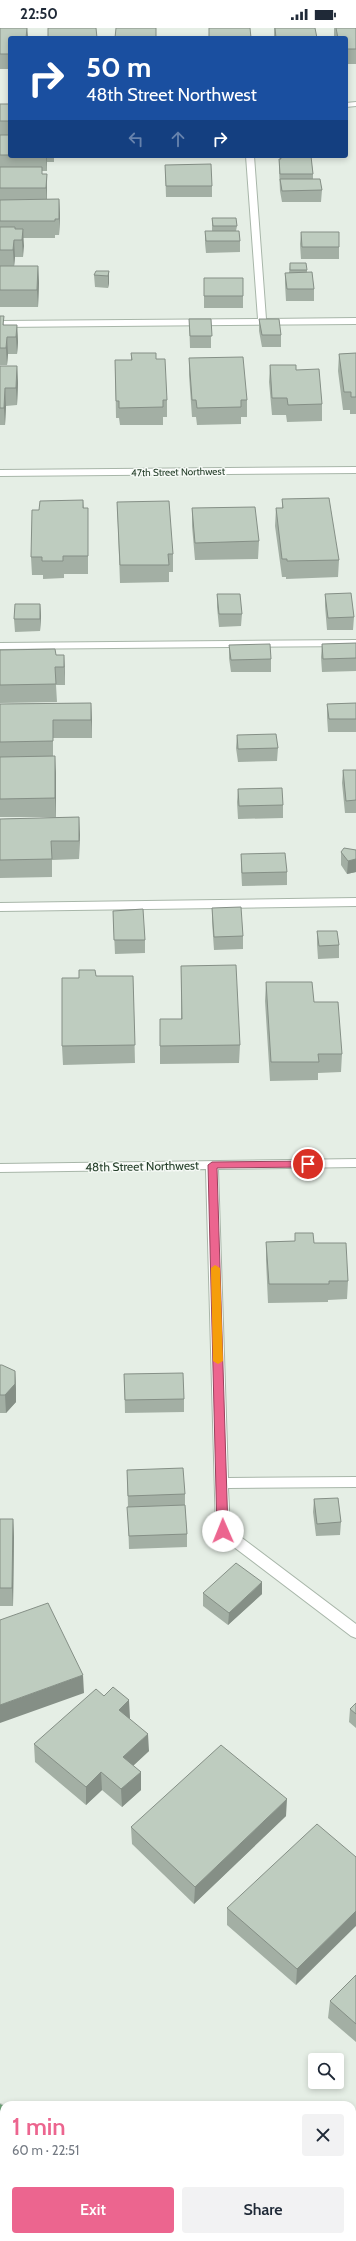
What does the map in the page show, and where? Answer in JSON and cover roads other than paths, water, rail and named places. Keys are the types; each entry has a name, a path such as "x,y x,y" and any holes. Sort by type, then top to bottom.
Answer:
{"street":[{"path":"250,158 262,322"},
{"path":"0,324 356,321"},
{"name":"47th Street Northwest","path":"0,473 356,470"},
{"path":"0,646 356,643"},
{"path":"0,907 356,902"},
{"name":"48th Street Northwest","path":"0,1168 356,1163"},
{"path":"212,1165 223,1531 356,1632"},
{"path":"222,1483 356,1482"}]}
